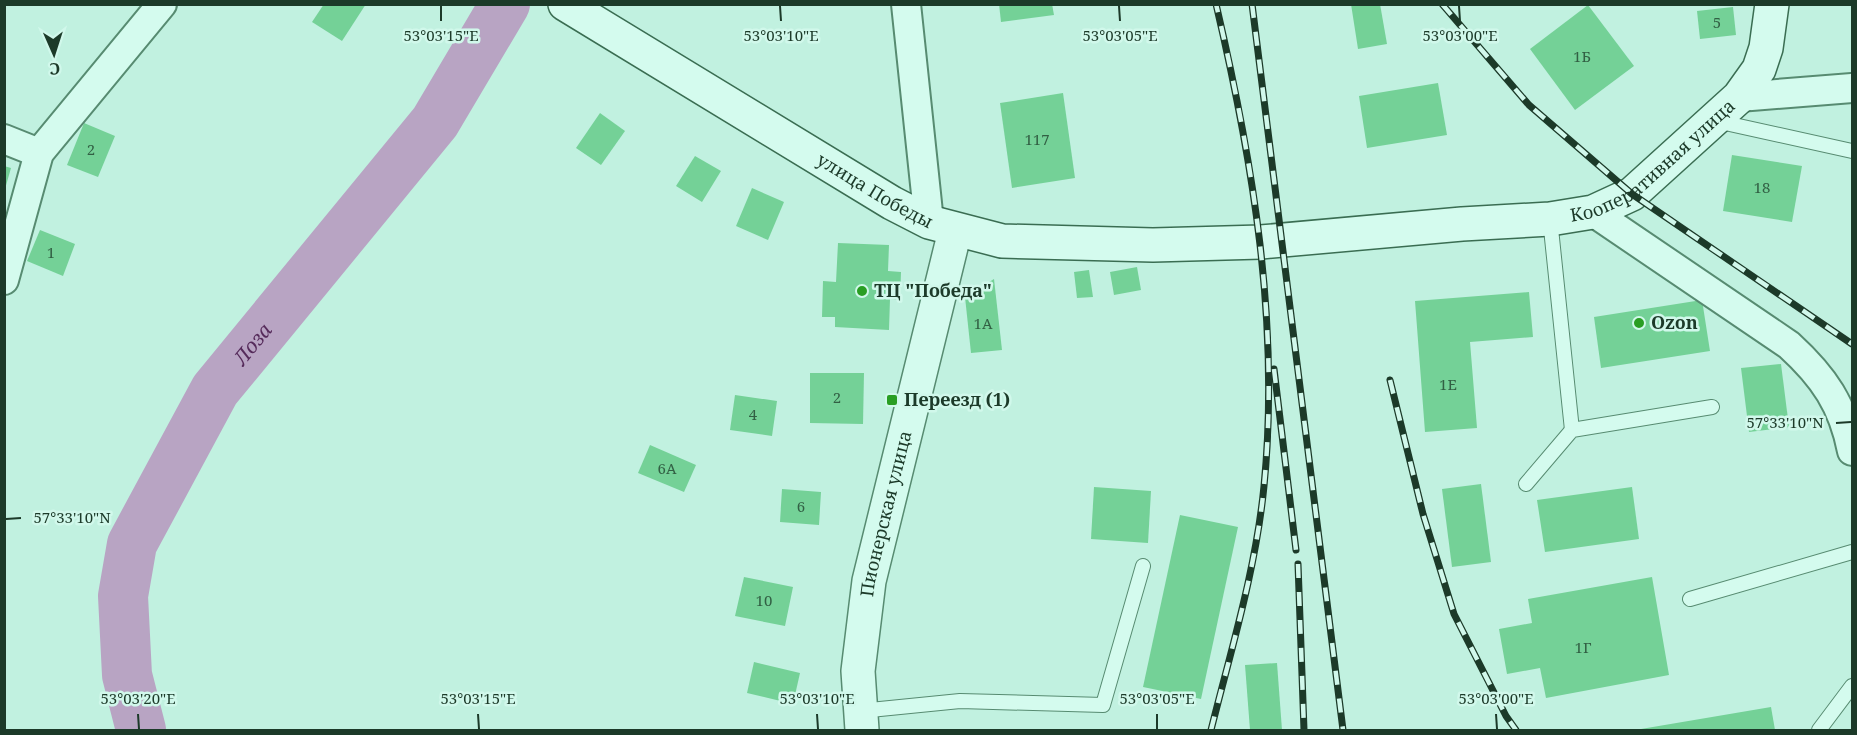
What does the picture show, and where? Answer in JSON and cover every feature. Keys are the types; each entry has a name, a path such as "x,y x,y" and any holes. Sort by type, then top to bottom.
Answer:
{"main road":[{"name":"улица Победы","path":"565,4 892,203 942,227 1002,241 1153,245"},
{"name":"Кооперативная улица","path":"1153,245 1269,241 1462,224 1550,219 1593,212 1632,194 1739,97 1759,69 1766,48 1772,4"},
{"name":"Пионерская улица","path":"861,721 859,640 869,581 942,227"}],"street":[{"path":"4,280 39,153 162,4"},
{"path":"906,4 942,227"},
{"path":"1739,97 1852,88"},
{"path":"4,139 39,153"},
{"path":"1593,212 1789,345 1811,365 1834,396 1847,422 1852,451"}],"lane":[{"path":"1714,121 1852,151"},
{"path":"1550,219 1572,430"},
{"path":"1526,484 1572,430 1712,407"},
{"path":"1690,599 1852,552"},
{"path":"861,721 960,701 1103,705 1143,566"},
{"path":"1819,730 1852,686"}],"building":[{"path":"324,4 366,4 342,41 312,22"},
{"path":"999,4 1052,4 1054,15 1001,22"},
{"path":"1351,4 1380,4 1387,44 1358,49"},
{"path":"1588,5 1634,66 1575,110 1530,49"},
{"path":"1733,7 1736,35 1700,39 1697,11"},
{"path":"1438,83 1447,135 1367,148 1359,96"},
{"path":"1063,93 1075,178 1012,188 1000,103"},
{"path":"600,113 625,131 601,165 576,148"},
{"path":"84,123 115,136 98,177 67,165"},
{"path":"1732,155 1802,166 1792,222 1723,211"},
{"path":"695,156 721,171 702,202 676,186"},
{"path":"4,166 11,168 5,189 4,189"},
{"path":"752,188 784,202 768,240 736,226"},
{"path":"40,230 75,244 63,276 27,261"},
{"name":"ТЦ \"Победа\"","path":"838,243 889,245 888,271 901,272 900,300 890,299 889,330 835,327 835,317 822,317 823,281 836,282"},
{"path":"1137,267 1141,290 1114,295 1110,272"},
{"path":"1089,270 1093,297 1077,298 1074,272"},
{"path":"994,279 1002,350 971,353 965,297"},
{"path":"1529,292 1533,337 1470,342 1477,428 1425,432 1415,301"},
{"path":"1702,300 1710,351 1601,368 1594,317"},
{"path":"1781,364 1789,427 1749,432 1741,368"},
{"path":"810,373 864,373 863,424 810,423"},
{"path":"735,395 777,401 772,436 730,430"},
{"path":"650,445 696,465 684,492 638,473"},
{"path":"1481,484 1491,562 1452,567 1442,489"},
{"path":"1094,487 1151,491 1148,543 1091,539"},
{"path":"1632,487 1639,539 1545,552 1537,500"},
{"path":"782,489 821,492 819,525 780,522"},
{"path":"1180,515 1238,527 1201,699 1143,687"},
{"path":"744,577 793,587 785,626 735,616"},
{"path":"1652,577 1669,675 1546,698 1540,668 1507,674 1499,629 1532,623 1528,599"},
{"path":"754,662 800,673 793,704 747,693"},
{"path":"1277,663 1282,730 1250,730 1245,665"},
{"path":"1771,707 1775,730 1641,730 1641,729"}],"waterway":[{"name":"Лоза","path":"141,730 127,675 123,596 132,544 215,390 435,122 505,4"}],"railway":[{"path":"1211,730 1255,548 1264,486 1268,425 1266,304 1260,244 1252,183 1216,4"},
{"path":"1252,4 1343,730"},
{"path":"1442,4 1529,105 1632,194 1852,344"},
{"path":"1274,369 1296,550"},
{"path":"1390,380 1423,514 1454,614 1506,716 1516,730"},
{"path":"1298,564 1304,730"}],"place":[{"name":"ТЦ \"Победа\"","path":"862,291"},
{"name":"Ozon","path":"1639,323"},
{"name":"Переезд (1)","path":"892,400"}]}
